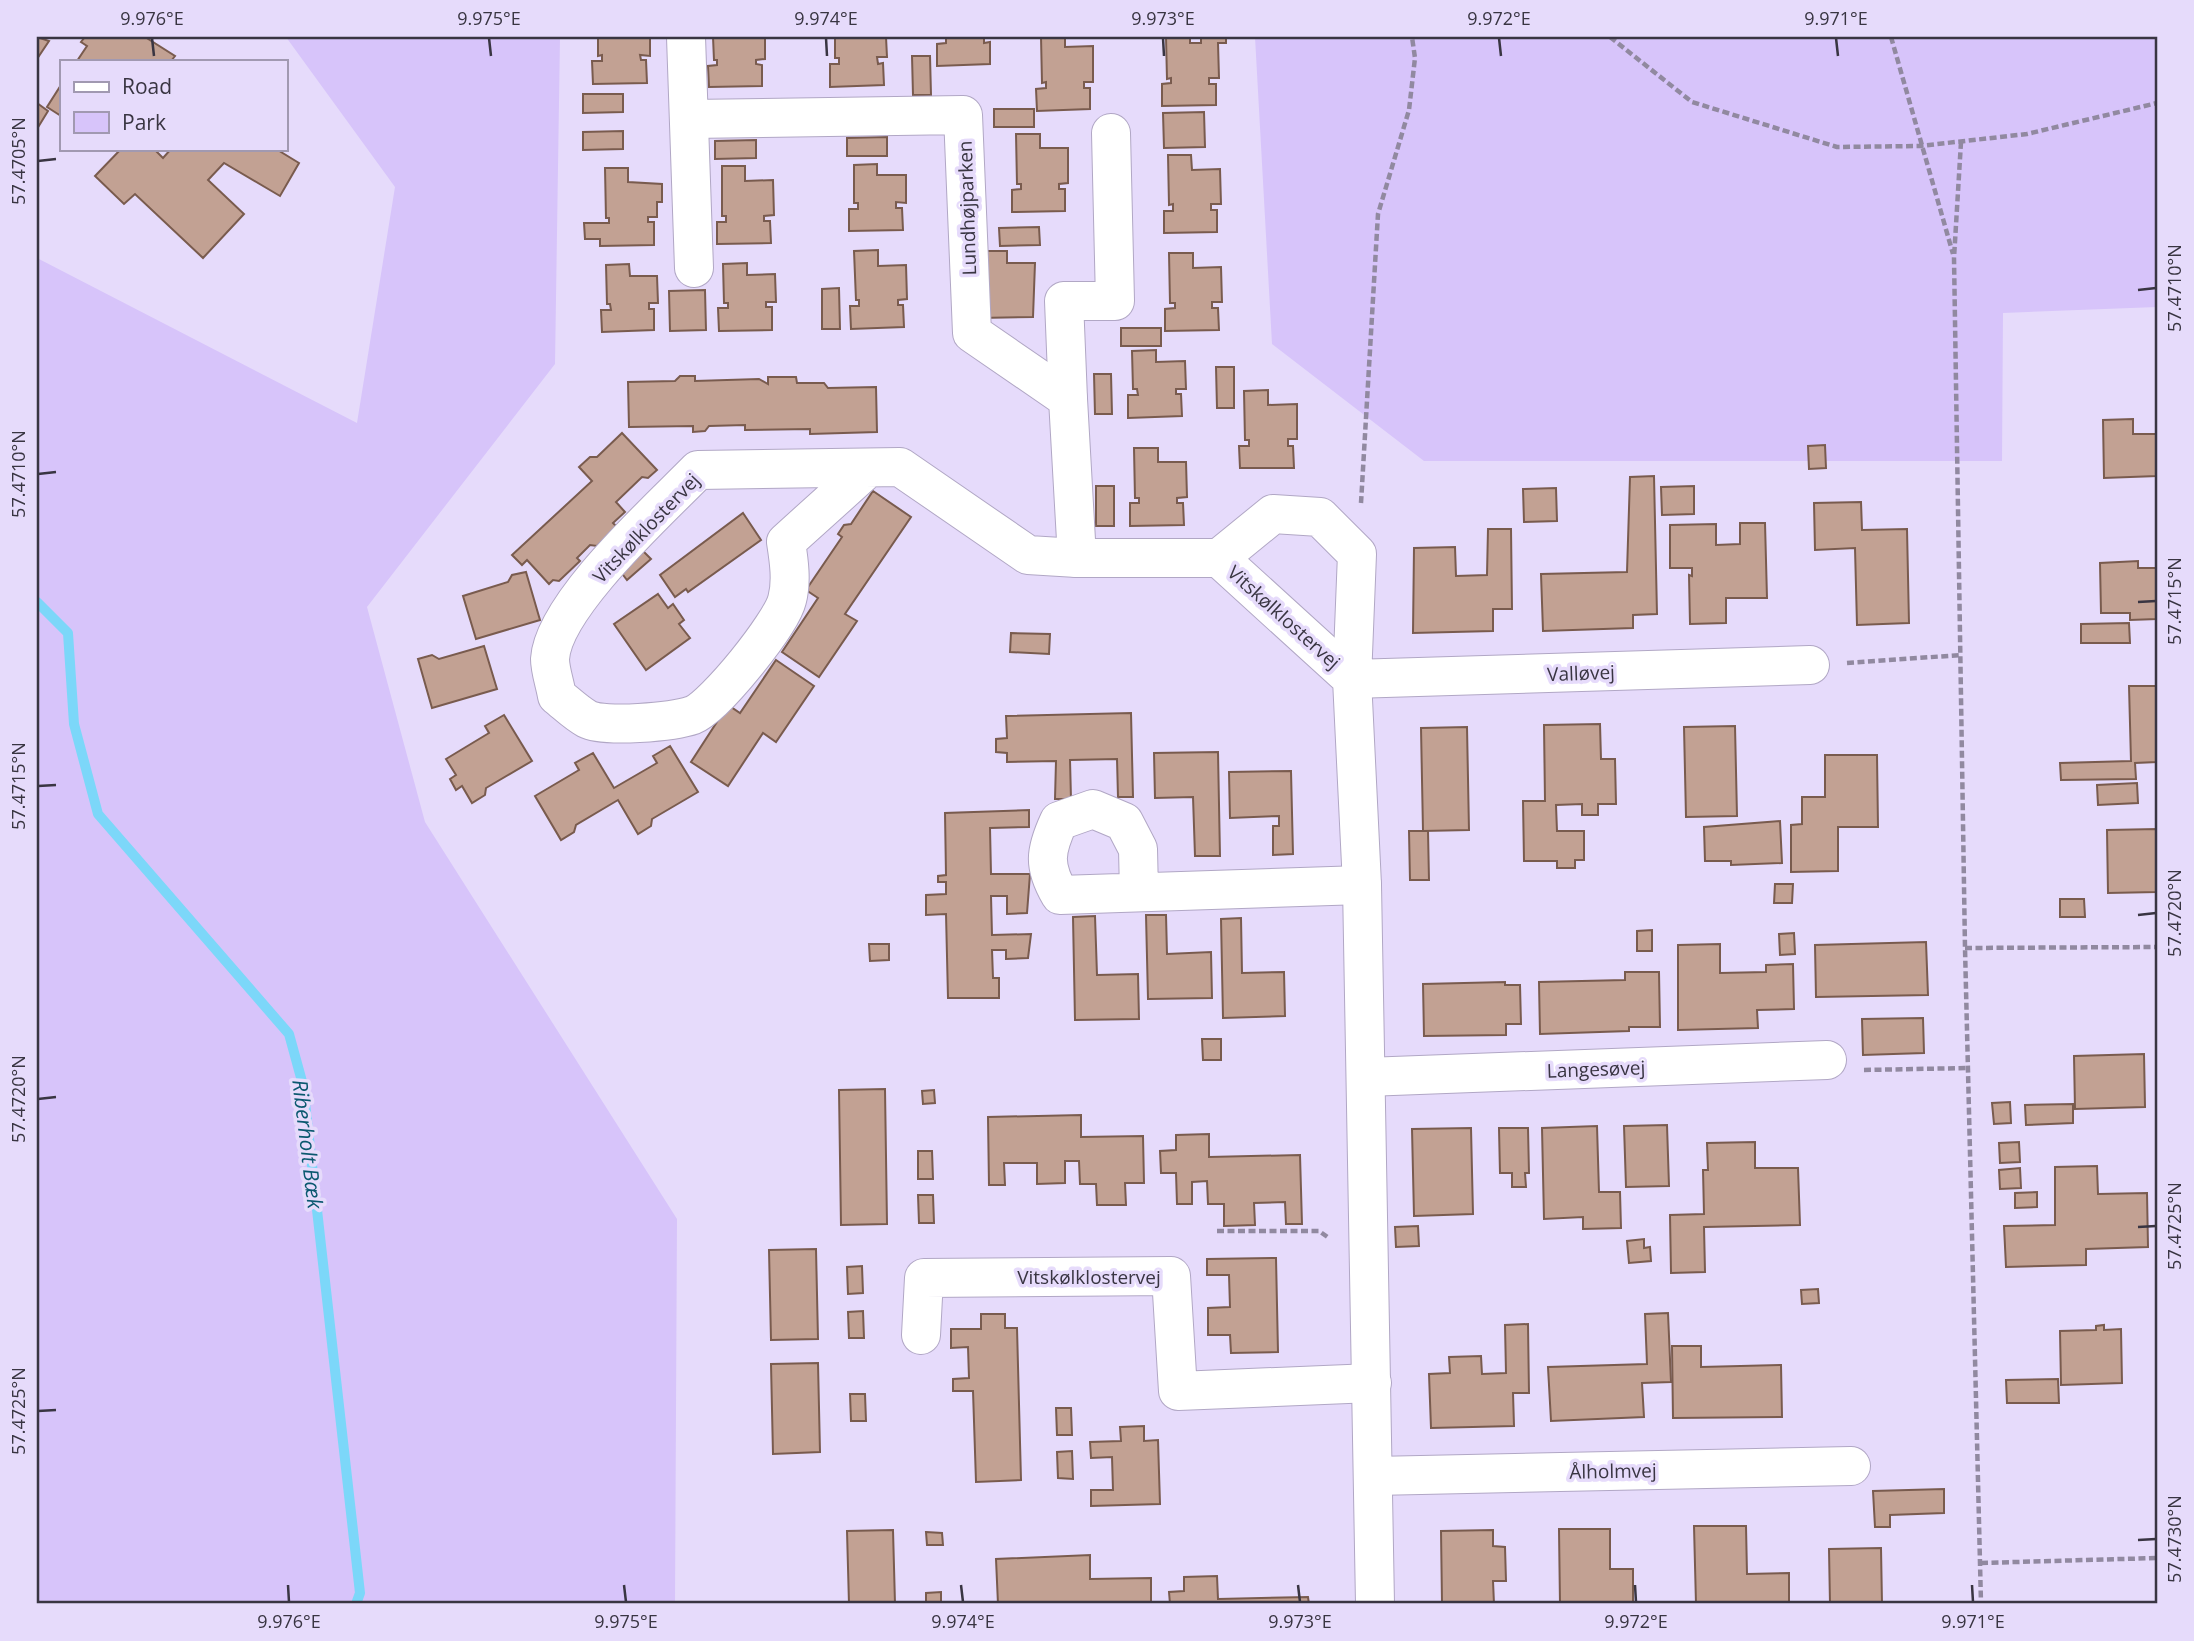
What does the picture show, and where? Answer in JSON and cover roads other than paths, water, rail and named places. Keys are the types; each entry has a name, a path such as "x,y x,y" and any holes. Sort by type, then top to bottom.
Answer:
{"street":[{"path":"687,37 694,268"},
{"name":"Lundhøjparken","path":"689,119 963,115 972,333 1068,398"},
{"path":"1077,558 1065,301 1115,301 1111,133"},
{"name":"Vitskølklostervej","path":"867,468 786,542 790,568 787,601 768,635 729,682 694,714 643,724 588,720 557,696 550,658 562,625 607,563 698,470 901,467 1028,555 1077,558 1219,558 1352,679 1362,885 1375,1604"},
{"path":"1219,558 1273,514 1320,517 1357,554 1352,679"},
{"name":"Valløvej","path":"1352,679 1810,666"},
{"path":"1139,892 1362,885"},
{"name":"Langesøvej","path":"1366,1077 1827,1060"},
{"name":"Vitskølklostervej","path":"921,1335 924,1278 1171,1276 1178,1391 1372,1383"},
{"name":"Ålholmvej","path":"1374,1476 1851,1466"}],"waterway":[{"name":"Riberholt Bæk","path":"37,602 68,633 74,724 98,814 289,1034 303,1085 360,1593 356,1604"}]}
